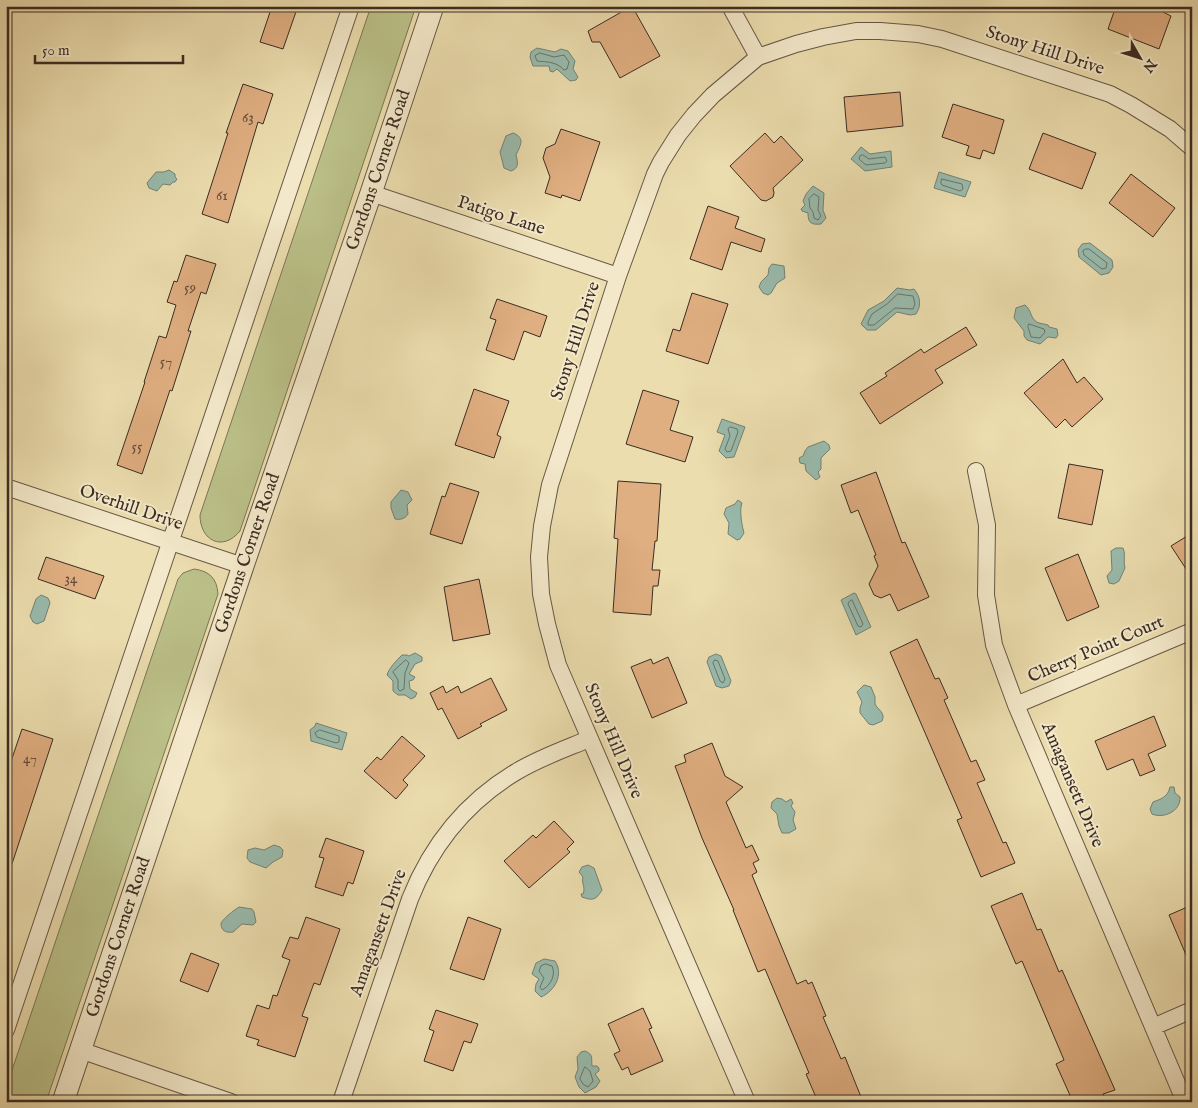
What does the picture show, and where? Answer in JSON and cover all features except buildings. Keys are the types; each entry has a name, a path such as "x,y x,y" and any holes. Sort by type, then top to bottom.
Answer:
{"street":[{"path":"6,1030 351,6"},
{"name":"Gordons Corner Road","path":"63,1102 242,566 433,6"},
{"path":"730,6 758,57"},
{"name":"Stony Hill Drive","path":"747,1102 558,665 547,626 541,594 539,557 542,526 550,485 618,276 655,174 678,135 694,115 713,95 758,57 794,44 856,31 918,34 942,39 1110,94 1170,129 1192,148"},
{"name":"Patigo Lane","path":"370,193 618,276"},
{"name":"Amagansett Drive","path":"976,471 987,525 986,595 994,644 1016,705 1185,1102"},
{"name":"Overhill Drive","path":"6,487 242,566"},
{"name":"Cherry Point Court","path":"1016,705 1192,631"},
{"name":"Amagansett Drive","path":"341,1102 410,899 421,872 434,849 466,810 498,784 517,771 589,738"},
{"path":"1153,1027 1192,1010"},
{"path":"80,1050 231,1102"}],"green space":[{"path":"371,6 416,6 240,531 227,541 214,541 204,531 200,515"},
{"path":"194,569 211,576 216,584 218,594 46,1102 6,1102 6,1088 178,579 183,573"}],"water":[{"path":"537,48 555,52 561,49 568,51 575,61 573,69 578,77 576,80 570,81 557,69 553,72 550,71 549,66 533,66 530,57 531,52"},
{"path":"513,133 520,137 521,142 516,155 517,167 511,171 504,168 500,152 506,136"},
{"path":"861,147 870,154 891,151 892,167 865,171 851,159"},
{"path":"169,170 175,174 177,179 175,182 170,185 163,184 157,191 149,188 147,183 156,172"},
{"path":"939,172 971,182 965,197 934,188"},
{"path":"813,186 824,193 823,210 826,218 821,224 811,223 808,213 801,209 805,205 803,201 806,194"},
{"path":"1090,243 1112,260 1113,267 1109,273 1101,275 1079,257 1078,250 1082,244"},
{"path":"772,264 784,266 785,278 777,283 768,295 763,293 759,287 768,275"},
{"path":"897,288 914,289 920,304 916,314 910,315 897,312 876,330 867,330 861,324 868,310 884,301"},
{"path":"1025,305 1036,322 1057,329 1058,335 1056,338 1048,337 1040,344 1027,340 1024,336 1024,331 1014,318 1016,308"},
{"path":"722,419 745,427 734,457 726,458 719,451 725,435 717,432"},
{"path":"824,441 829,445 830,449 821,458 821,469 818,472 820,477 816,480 806,471 805,464 800,463 799,458 803,456 808,447"},
{"path":"401,490 408,492 412,500 407,505 407,516 402,519 395,519 391,502"},
{"path":"738,500 742,503 741,514 744,533 737,540 728,534 729,523 724,514 726,508 735,504"},
{"path":"1116,548 1123,548 1125,568 1119,581 1114,584 1109,583 1107,576 1112,570 1111,551"},
{"path":"854,593 871,627 856,635 841,600"},
{"path":"41,595 48,598 50,603 44,621 37,624 33,622 30,616 36,599"},
{"path":"415,653 422,657 422,661 415,664 409,674 415,677 409,681 410,689 417,693 411,699 405,695 398,695 393,691 393,681 387,675 391,667 402,655 409,656"},
{"path":"716,654 721,656 731,681 729,686 722,688 716,686 707,662 709,657"},
{"path":"864,685 871,687 875,697 875,704 883,716 882,721 873,725 869,724 860,713 862,702 857,692"},
{"path":"316,723 347,733 342,750 311,741 310,730"},
{"path":"1170,787 1174,787 1175,793 1180,797 1178,806 1166,815 1152,814 1150,809 1153,802 1166,795"},
{"path":"777,798 786,802 791,799 793,803 791,806 795,812 793,820 796,829 789,833 782,833 777,814 771,808 772,802"},
{"path":"274,845 283,850 282,857 266,868 250,862 247,858 248,850 255,848 264,850"},
{"path":"588,865 594,868 602,890 596,898 592,899 582,897 581,894 584,892 584,887 583,877 579,872 582,867"},
{"path":"239,907 252,909 256,922 253,925 242,924 233,932 224,931 221,923"},
{"path":"544,959 555,961 559,971 557,982 550,991 541,997 535,991 539,979 532,974 536,963"},
{"path":"585,1051 591,1055 592,1066 599,1068 599,1071 595,1074 600,1081 596,1087 585,1093 579,1087 575,1077 578,1069 577,1057 581,1052"}]}
